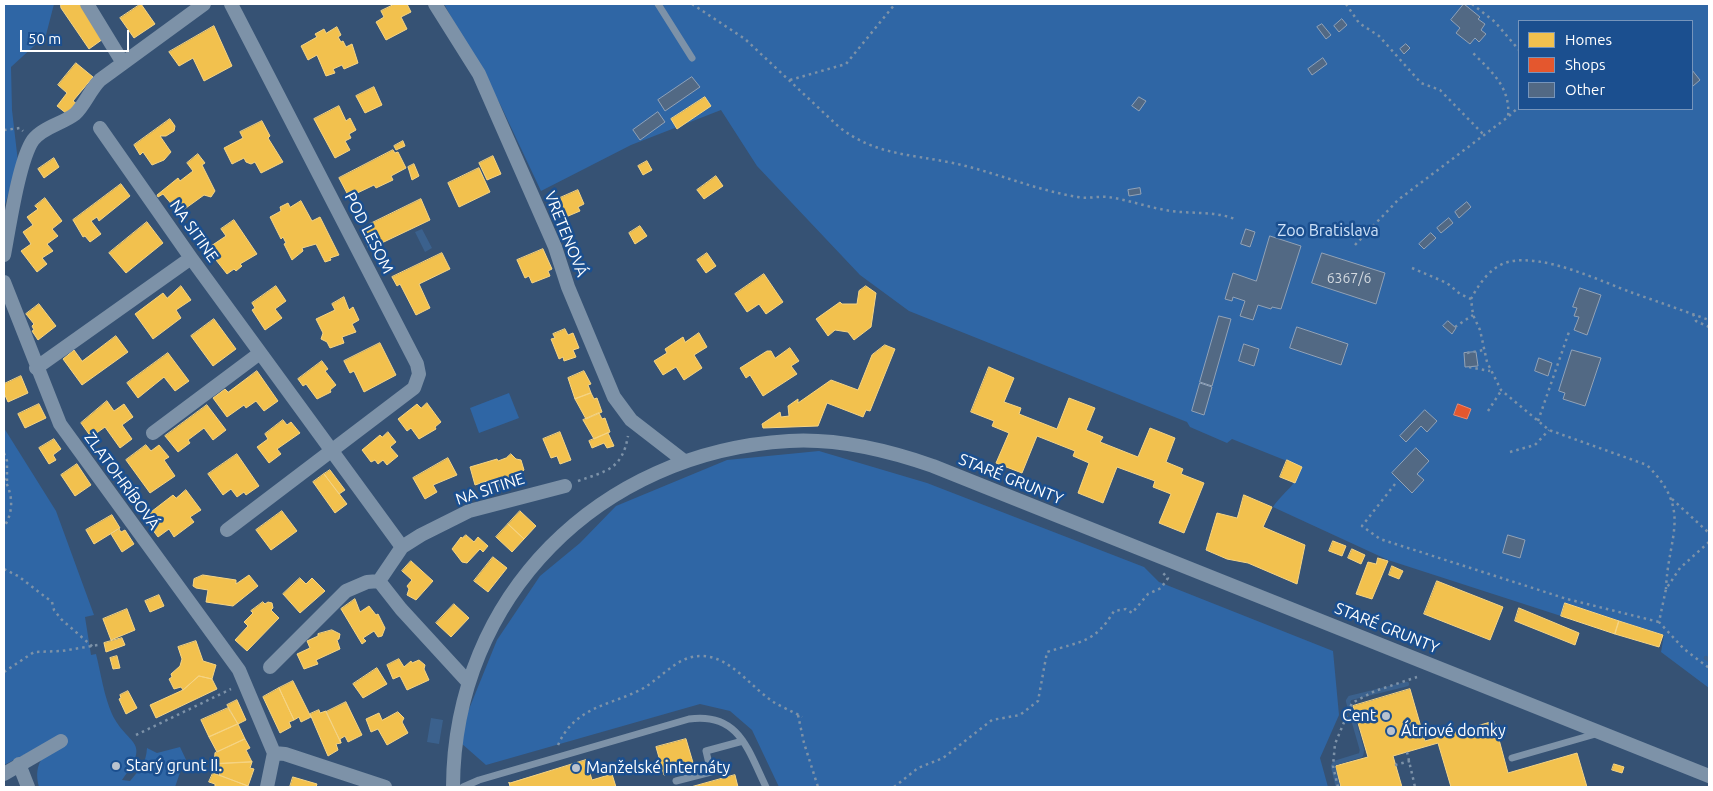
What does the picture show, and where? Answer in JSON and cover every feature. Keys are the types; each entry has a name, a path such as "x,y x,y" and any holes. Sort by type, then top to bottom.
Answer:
{"street":[{"path":"88,4 123,63"},
{"path":"4,255 24,161 33,140 45,130 68,119 77,111 90,90 123,63 204,4"},
{"name":"POD LESOM","path":"231,4 412,356 419,374 414,388 333,451"},
{"name":"VRETENOVÁ","path":"435,4 478,74 500,122 555,247 572,296 614,397 631,420 684,461"},
{"name":"NA SITINE","path":"100,128 191,258 402,547"},
{"path":"36,368 191,258"},
{"name":"ZLATOHRÍBOVÁ","path":"4,282 36,368 60,424 239,670 274,753"},
{"path":"153,433 260,353"},
{"name":"STARÉ GRUNTY","path":"453,787 453,754 459,714 468,682 492,626 507,600 541,555 571,527 610,497 631,484 684,461 722,449 790,440 851,444 904,456 1709,776"},
{"path":"227,530 333,451"},
{"name":"NA SITINE","path":"379,581 402,547 469,511 565,486"},
{"path":"270,666 346,591 366,582 379,581 401,609 468,682"},
{"path":"4,774 61,740"},
{"path":"267,787 274,753 285,754 385,787"},
{"path":"19,764 28,787"}],"lane":[{"path":"658,4 692,58"},
{"path":"464,787 479,780 689,719 704,717 725,723 735,729 766,787"},
{"path":"1512,758 1601,733"},
{"path":"676,781 711,772 706,751 743,741"}],"path":[{"path":"692,4 745,39 854,138 899,155 950,162 1081,198 1107,197 1171,211 1220,214 1235,218"},
{"path":"790,80 846,64 894,4"},
{"path":"1346,4 1359,23 1379,36 1421,83 1440,90 1483,134"},
{"path":"1472,4 1495,22 1518,49"},
{"path":"1473,53 1497,77 1507,94 1509,104 1508,117"},
{"path":"1355,245 1385,212 1518,108"},
{"path":"4,130 20,128"},
{"path":"1658,622 1666,589 1667,568 1676,528 1675,511 1671,498 1657,474 1647,465 1549,430 1501,390 1490,371 1480,330 1473,315 1471,299 1489,273 1498,266 1508,262 1539,262 1579,273 1709,320"},
{"path":"1412,268 1447,283 1460,294 1471,299"},
{"path":"1693,314 1696,321 1709,327"},
{"path":"1455,327 1473,315"},
{"path":"1538,421 1570,329"},
{"path":"1467,353 1484,350"},
{"path":"1469,367 1490,371"},
{"path":"1488,411 1501,390"},
{"path":"1510,452 1535,445 1549,430"},
{"path":"565,486 614,468 626,446"},
{"path":"4,454 7,461 6,483"},
{"path":"4,478 12,499 11,514 4,527"},
{"path":"1395,484 1362,526 1380,540 1566,599 1658,622 1684,649 1709,668"},
{"path":"1671,498 1709,533"},
{"path":"1666,589 1680,568 1709,542"},
{"path":"894,787 918,768 943,758 992,720 1020,715 1038,701 1047,652 1092,638 1104,629 1114,610 1126,609 1132,613 1148,594 1161,588 1168,578 1158,568"},
{"path":"4,569 18,576 52,602 54,610 61,619 93,647"},
{"path":"4,672 34,652 98,645"},
{"path":"552,759 564,732 580,717 602,704 641,689 669,667 689,657 701,655 715,658 732,668 772,701 802,717"},
{"path":"1338,787 1333,766 1335,744 1352,703 1374,690 1417,677"},
{"path":"136,735 227,690"},
{"path":"798,714 804,743 818,787"},
{"path":"1407,752 1416,787"},
{"path":"1396,765 1410,761"}],"green space":[{"path":"4,4 54,4 46,35 11,67 12,110 18,162 4,208"},
{"name":"Zoo Bratislava","path":"444,4 1709,4 1709,688 1661,652 1664,635 1566,604 1561,616 1388,560 1273,507 1293,484 1302,467 1232,439 1227,443 1190,427 1187,422 909,311 860,275 757,166 721,110 631,145 541,191 501,106"},
{"path":"509,393 519,418 479,433 470,408"},
{"path":"4,428 56,511 94,615 85,617 91,655 96,654 112,714 134,744 136,750 136,757 122,780 130,781 140,770 147,748 157,753 180,747 189,766 183,764 175,787 39,787 37,778 39,764 42,758 63,735 4,765"},
{"path":"819,451 927,483 1144,567 1159,582 1333,651 1339,715 1320,758 1328,787 779,787 752,730 730,711 700,704 486,765 461,743 465,719 497,640 540,576 580,543 616,506 727,460"}],"shaded area":[{"path":"422,229 432,248 425,252 415,232"},
{"path":"431,718 443,720 439,744 427,742"}],"building: Homes":[{"path":"61,4 84,4 103,39 89,49 61,8"},
{"path":"141,4 155,24 134,38 120,18"},
{"path":"395,4 407,4 411,12 401,17 407,29 386,40 376,22 384,17 381,11"},
{"path":"214,26 232,66 204,81 193,58 179,66 169,52"},
{"path":"337,27 341,35 338,37 341,42 343,41 346,47 352,44 358,63 344,69 342,65 333,69 335,73 326,76 317,55 308,60 301,46 317,37 315,34 324,29 326,33"},
{"path":"76,63 93,77 73,101 77,104 67,114 57,106 67,93 58,85"},
{"path":"374,87 382,105 365,113 356,96"},
{"path":"705,97 711,106 677,129 671,119"},
{"path":"339,106 346,121 350,118 356,130 349,134 351,138 345,141 350,150 335,158 314,119"},
{"path":"170,119 175,126 174,131 166,136 160,136 171,152 164,160 152,165 143,152 140,155 134,145"},
{"path":"262,121 270,136 268,138 283,162 261,173 255,162 251,164 246,162 244,158 232,164 224,148 243,138 240,132"},
{"path":"403,141 405,146 396,150 394,146"},
{"path":"393,150 395,153 398,152 406,168 391,176 393,180 376,188 374,185 349,197 339,178"},
{"path":"198,154 205,163 202,165 215,191 211,197 204,195 179,213 163,194 158,197 157,195 178,178 180,181 193,171 187,163"},
{"path":"493,156 501,174 487,180 479,163"},
{"path":"54,158 59,167 44,178 38,169"},
{"path":"647,161 652,170 643,175 638,166"},
{"path":"414,164 419,176 412,180 408,167"},
{"path":"479,168 490,192 459,207 448,183"},
{"path":"716,176 723,186 704,199 697,190"},
{"path":"121,184 130,196 99,221 97,217 91,221 101,234 90,242 85,236 83,237 73,220"},
{"path":"578,190 584,204 578,207 580,211 561,219 553,201"},
{"path":"45,198 62,221 52,229 58,236 47,244 53,251 42,258 47,264 37,272 21,251 31,244 23,232 33,225 27,217 38,209 35,206"},
{"path":"421,199 430,220 369,249 362,233 372,228 370,224"},
{"path":"301,201 312,221 320,217 339,255 330,258 331,260 325,262 316,244 302,248 303,251 292,260 284,244 286,243 283,237 281,239 270,217 281,211 280,207 288,203 290,207"},
{"path":"234,220 257,254 240,264 242,266 236,271 234,269 227,274 216,260 220,257 211,246 226,236 221,229"},
{"path":"147,222 163,243 126,273 109,253"},
{"path":"640,226 647,236 635,244 629,233"},
{"path":"543,249 552,269 548,271 550,276 532,283 529,276 525,278 517,260"},
{"path":"442,253 450,269 419,284 430,308 416,315 400,284 397,286 392,277"},
{"path":"707,253 716,266 706,273 697,260"},
{"path":"764,274 783,302 766,314 759,304 747,312 735,294"},
{"path":"181,286 191,300 176,310 181,318 153,339 135,314 163,293 167,298"},
{"path":"276,286 286,301 275,309 282,318 265,330 252,310 255,308 252,303"},
{"path":"866,286 876,293 871,327 854,340 848,332 835,330 828,336 816,319 840,302 842,304 857,304 859,291"},
{"path":"344,297 349,310 353,307 359,320 352,324 356,332 342,337 344,343 330,348 327,342 321,339 323,333 316,319 335,310 332,304"},
{"path":"39,304 56,326 38,340 32,331 34,330 32,326 34,324 26,314"},
{"path":"214,319 236,349 213,366 191,336"},
{"path":"565,329 568,335 573,333 579,348 573,350 576,357 564,361 563,357 559,359 551,339 555,338 553,334"},
{"path":"699,333 707,347 694,355 702,368 684,380 676,367 663,375 654,361 667,353 665,349 683,337 685,342"},
{"path":"116,336 128,352 82,385 63,359 74,350 82,361"},
{"path":"380,343 396,375 364,392 354,371 350,373 344,361"},
{"path":"885,345 895,349 870,411 866,410 863,417 827,403 818,426 763,428 762,424 780,412 781,417 789,416 788,406 798,399 798,403 831,380 858,390 872,355"},
{"path":"790,348 799,361 791,366 797,374 763,396 750,375 746,378 740,368 767,351 771,351 775,358"},
{"path":"168,353 189,381 175,391 164,377 138,398 127,383"},
{"path":"322,361 328,369 325,371 336,385 330,390 331,392 317,399 306,384 303,386 298,379"},
{"path":"989,367 1014,378 1004,402 1021,408 1019,414 1057,429 1069,398 1095,408 1086,430 1103,437 1100,442 1138,457 1150,428 1175,438 1166,462 1183,469 1181,474 1204,483 1184,533 1159,523 1171,494 1153,487 1155,481 1117,467 1103,503 1078,493 1089,463 1073,456 1075,451 1037,436 1022,473 996,463 1009,433 992,426 994,421 971,412"},
{"path":"257,371 278,401 264,411 256,401 246,408 244,405 227,417 213,398 225,389 228,392"},
{"path":"584,371 591,384 588,385 591,393 575,399 568,378"},
{"path":"21,376 28,393 8,402 4,393 4,384"},
{"path":"591,393 594,399 597,398 602,412 586,419 575,399"},
{"path":"107,401 114,411 124,404 133,417 122,425 132,439 120,448 105,427 91,437 81,423"},
{"path":"427,403 441,422 435,427 436,429 419,439 411,428 407,431 398,419 417,404 421,408"},
{"path":"39,404 46,418 25,428 18,414"},
{"path":"207,405 226,430 213,440 204,428 188,440 190,443 178,452 165,436"},
{"path":"599,413 602,419 605,418 610,432 594,439 583,420"},
{"path":"283,420 287,425 291,422 300,433 277,449 281,454 269,463 257,447 268,439 265,434"},
{"path":"388,432 396,442 390,447 398,456 387,465 383,460 378,464 375,460 371,462 362,450 380,435 382,437"},
{"path":"560,432 571,460 560,464 557,456 551,458 543,439"},
{"path":"608,433 614,446 607,448 604,443 592,448 589,441"},
{"path":"54,439 61,449 53,455 56,460 49,464 39,448"},
{"path":"146,445 151,451 159,445 169,457 164,460 175,476 150,493 126,460"},
{"path":"237,454 259,486 246,495 244,492 237,497 231,489 223,495 208,474"},
{"path":"511,454 516,459 521,460 524,470 520,474 520,480 504,482 505,485 497,488 496,485 489,487 487,481 475,485 470,467 497,459 498,461"},
{"path":"448,458 457,475 433,485 437,492 425,499 413,478"},
{"path":"1287,460 1302,467 1295,483 1280,477"},
{"path":"77,464 91,485 75,496 61,475"},
{"path":"330,470 345,490 339,494 324,474"},
{"path":"324,474 347,504 335,513 313,482"},
{"path":"186,490 201,510 190,517 194,522 174,537 169,529 158,537 149,525 153,522 147,515 173,495 176,498"},
{"path":"1244,495 1272,507 1263,527 1305,545 1297,584 1248,563 1227,559 1206,550 1217,513 1237,518"},
{"path":"282,511 297,531 271,550 256,530"},
{"path":"520,511 536,526 524,539 508,524"},
{"path":"112,515 120,528 94,544 86,530"},
{"path":"508,524 524,539 512,552 496,537"},
{"path":"119,529 121,532 125,530 134,544 122,552 111,534"},
{"path":"466,535 474,542 478,537 488,546 483,552 480,549 467,563 462,562 452,549 461,537"},
{"path":"1333,541 1346,546 1342,556 1329,551"},
{"path":"1352,549 1365,555 1361,564 1348,558"},
{"path":"493,557 507,568 488,592 474,581"},
{"path":"1378,558 1388,561 1372,599 1356,594 1368,562 1376,564"},
{"path":"411,561 433,581 416,600 407,595 409,589 407,586 412,580 402,571"},
{"path":"1392,566 1403,571 1399,579 1389,575"},
{"path":"203,575 236,580 236,584 249,575 258,586 233,606 206,602 208,590 193,586 194,579"},
{"path":"300,578 306,584 312,578 325,591 300,613 283,594"},
{"path":"1437,581 1503,607 1490,640 1424,614"},
{"path":"159,595 164,606 150,612 145,601"},
{"path":"355,599 360,612 369,606 376,615 378,614 385,628 382,636 378,637 374,631 363,638 366,641 362,644 341,609"},
{"path":"263,602 265,604 268,602 272,603 273,608 271,610 279,618 247,651 235,640 248,626 244,622 253,613 251,611"},
{"path":"1565,603 1619,621 1615,634 1561,616"},
{"path":"454,604 469,618 451,637 436,623"},
{"path":"1519,608 1579,633 1575,645 1515,621"},
{"path":"127,609 135,630 111,640 103,619"},
{"path":"1619,621 1663,635 1659,647 1615,634"},
{"path":"332,630 340,634 337,640 340,649 316,660 318,664 304,669 297,654 310,648 307,641 318,636 318,634"},
{"path":"122,638 125,645 106,652 104,643"},
{"path":"196,641 203,661 216,665 212,679 199,676 183,690 181,687 174,689 169,679 172,677 171,674 180,666 182,659 178,647"},
{"path":"117,656 120,668 113,669 110,658"},
{"path":"399,659 404,667 411,661 412,663 419,660 425,665 424,669 429,680 407,690 400,676 393,679 387,665"},
{"path":"377,668 387,684 363,698 353,684"},
{"path":"199,676 212,679 217,689 156,718 150,705 183,690"},
{"path":"293,681 311,717 301,722 299,717 294,720 279,688"},
{"path":"279,688 294,720 289,722 291,727 280,733 263,697"},
{"name":"Átriové domky","path":"1410,689 1425,741 1494,721 1508,773 1577,753 1587,787 1451,787 1438,743 1393,756 1402,787 1341,787 1335,766 1368,757 1353,706"},
{"path":"128,691 137,708 126,714 119,699 121,698 120,695"},
{"path":"237,700 246,720 238,724 227,705"},
{"path":"346,702 362,735 348,742 345,736 340,739 341,743 326,712"},
{"path":"228,708 238,724 209,737 201,720"},
{"path":"319,710 320,713 326,711 341,743 336,744 338,750 328,756 310,714"},
{"path":"398,712 404,718 402,722 408,733 387,745 378,729 371,732 366,719 379,713 382,720"},
{"path":"238,724 245,739 217,752 209,737"},
{"path":"245,739 250,748 246,750 252,762 214,764 215,753"},
{"path":"686,739 694,766 664,775 656,747"},
{"name":"Manželské internáty","path":"586,760 592,780 612,774 616,787 510,787 509,783"},
{"path":"252,762 250,768 254,769 248,786 219,775 220,773 214,771 214,764"},
{"path":"1614,764 1624,767 1622,773 1612,770"},
{"path":"213,773 248,786 215,787 215,784 209,782"},
{"name":"Manželské internáty","path":"735,775 738,787 691,787"},
{"path":"293,777 317,784 316,787 290,787"}],"building: Shops":[{"path":"1458,404 1471,409 1467,419 1454,415"}],"building: Other":[{"path":"1464,4 1480,17 1478,19 1485,24 1481,30 1486,34 1479,42 1475,38 1470,44 1456,33 1460,28 1451,20"},
{"path":"1342,19 1347,25 1339,32 1334,26"},
{"path":"1322,24 1331,35 1326,39 1317,27"},
{"path":"1406,44 1410,48 1404,54 1400,49"},
{"path":"1323,58 1327,64 1312,75 1308,69"},
{"path":"1693,71 1700,80 1693,86"},
{"path":"692,77 700,87 665,111 658,100"},
{"path":"1139,97 1146,101 1139,111 1132,106"},
{"path":"658,112 665,122 640,140 633,130"},
{"path":"1140,188 1141,194 1129,196 1128,190"},
{"path":"1467,202 1471,207 1459,218 1455,212"},
{"path":"1449,218 1453,223 1441,233 1437,228"},
{"path":"1246,229 1255,232 1250,247 1241,244"},
{"path":"1431,233 1436,238 1424,249 1419,244"},
{"path":"1270,236 1301,246 1281,309 1272,307 1271,309 1258,305 1253,320 1240,316 1245,301 1233,297 1232,301 1225,299 1233,273 1256,281"},
{"path":"1322,253 1385,273 1376,304 1312,283"},
{"path":"1580,288 1601,295 1587,335 1574,330 1579,317 1574,316 1577,308 1573,307"},
{"path":"1219,316 1231,319 1212,386 1200,382"},
{"path":"1448,321 1456,328 1452,334 1443,326"},
{"path":"1297,327 1348,344 1341,365 1290,348"},
{"path":"1244,344 1259,349 1254,366 1239,361"},
{"path":"1572,350 1601,358 1585,406 1563,399 1565,393 1559,391"},
{"path":"1476,352 1478,366 1465,367 1464,353"},
{"path":"1539,358 1552,363 1548,376 1535,371"},
{"path":"1200,383 1212,387 1204,415 1192,411"},
{"path":"1425,410 1437,421 1427,432 1421,426 1406,442 1400,436"},
{"path":"1416,448 1429,461 1417,474 1424,480 1412,493 1392,473"},
{"path":"1508,535 1525,540 1520,558 1503,553"}],"waterway":[{"path":"1338,787 1333,766 1335,763 1361,755 1362,750 1348,701 1350,698 1407,684"}],"place":[{"name":"Cent","path":"1386,716"},
{"name":"Átriové domky","path":"1391,731"},
{"name":"Starý grunt II.","path":"116,766"},
{"name":"Manželské internáty","path":"576,768"}]}
